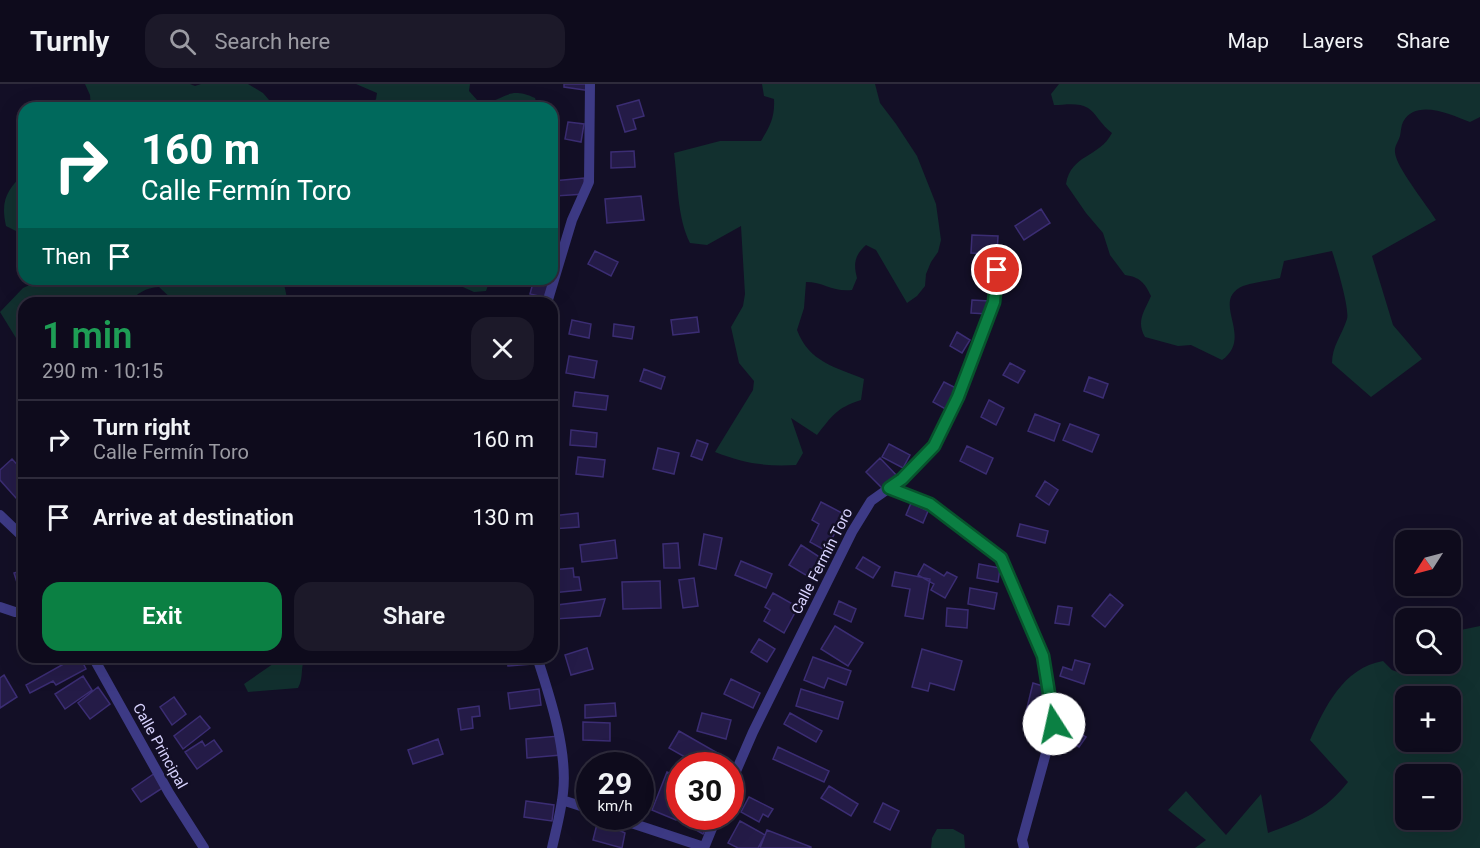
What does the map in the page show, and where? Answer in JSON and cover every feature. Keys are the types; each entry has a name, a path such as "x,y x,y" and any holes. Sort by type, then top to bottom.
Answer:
{"street":[{"path":"558,266 572,220 589,182 590,84"},
{"name":"Calle Fermín Toro","path":"744,753 852,532 871,501 902,479 934,446 958,397 994,302 997,270"},
{"path":"889,488 930,504 1001,558 1043,656 1054,724 1022,840 1024,848"},
{"path":"0,515 18,532"},
{"path":"0,607 18,612"},
{"name":"Calle Principal","path":"96,663 169,793 204,848"},
{"path":"539,663 561,743 563,792 552,848"},
{"path":"562,800 576,804"},
{"path":"651,830 704,848 711,830"}],"green space":[{"path":"85,84 190,84 195,86 248,84 263,93 271,102 91,102"},
{"path":"356,84 470,84 469,91 478,101 494,100 517,93 535,98 536,102 374,102 377,93"},
{"path":"762,84 875,84 880,103 917,156 936,204 941,240 938,252 926,274 925,286 907,303 876,250 866,245 859,252 856,260 857,278 852,290 839,290 806,282 804,308 797,330 802,341 824,362 864,379 861,400 835,413 817,435 791,418 803,453 796,465 755,463 715,452 753,390 754,381 739,363 731,327 743,306 745,294 741,226 707,245 690,243 680,211 674,153 720,141 761,141 774,111 774,99 764,96"},
{"path":"1059,84 1480,84 1480,117 1470,122 1434,110 1425,110 1416,111 1403,122 1395,148 1396,157 1408,180 1436,220 1372,256 1393,325 1422,359 1371,397 1332,363 1347,314 1332,251 1284,261 1280,278 1243,286 1234,293 1230,301 1230,310 1234,340 1231,351 1222,360 1191,345 1178,346 1145,337 1141,321 1151,296 1149,291 1138,279 1125,275 1110,255 1103,233 1066,184 1073,167 1100,147 1112,133 1091,110 1084,106 1054,105 1051,94"},
{"path":"18,180 18,233 6,226 4,216 5,202"},
{"path":"30,285 284,285 287,297 170,297 159,287 134,297 18,297 18,341 0,312 23,288"},
{"path":"458,285 488,285 486,291 474,292"},
{"path":"1480,626 1480,848 1195,848 1206,840 1168,810 1186,791 1226,835 1261,794 1268,833 1312,814 1330,801 1348,782 1310,740 1329,702 1346,680 1369,665 1383,661 1395,674 1461,674 1461,630"},
{"path":"274,663 304,663 298,688 248,692 244,684"},
{"path":"937,829 953,829 964,835 965,848 931,848 932,838"}],"building":[{"path":"564,84 592,84 591,91 564,87"},
{"path":"639,100 644,116 633,119 636,129 625,132 617,106"},
{"path":"568,122 584,124 581,142 565,139"},
{"path":"634,151 635,167 611,168 611,152"},
{"path":"584,178 585,194 558,196 558,181"},
{"path":"641,196 644,220 607,223 605,199"},
{"path":"1041,209 1050,223 1024,240 1015,226"},
{"path":"972,235 998,236 997,254 971,253"},
{"path":"595,251 618,262 611,276 588,264"},
{"path":"532,285 552,285 552,297 530,294"},
{"path":"972,300 989,301 988,314 971,313"},
{"path":"697,317 699,332 673,335 671,320"},
{"path":"572,320 591,324 589,338 569,334"},
{"path":"614,324 634,327 632,339 613,336"},
{"path":"957,332 970,340 962,353 950,346"},
{"path":"569,356 597,361 594,378 566,373"},
{"path":"1010,363 1025,371 1018,383 1003,375"},
{"path":"644,369 665,377 661,389 640,381"},
{"path":"1089,377 1108,384 1103,398 1084,391"},
{"path":"944,382 960,390 949,411 933,402"},
{"path":"575,392 608,396 606,410 573,406"},
{"path":"989,400 1004,408 996,425 981,417"},
{"path":"1035,414 1060,424 1054,441 1028,431"},
{"path":"1070,424 1099,435 1092,452 1063,440"},
{"path":"571,430 597,433 596,447 570,445"},
{"path":"697,440 708,444 702,460 691,456"},
{"path":"889,444 910,455 903,468 882,457"},
{"path":"967,446 993,458 986,474 960,461"},
{"path":"658,448 679,453 674,474 653,469"},
{"path":"578,457 605,460 603,477 576,474"},
{"path":"880,458 899,478 885,491 866,472"},
{"path":"12,459 18,466 18,496 16,498 0,480 0,470"},
{"path":"1045,481 1058,490 1049,505 1036,496"},
{"path":"821,502 844,514 826,551 810,542 819,524 812,520"},
{"path":"911,503 928,511 923,523 906,515"},
{"path":"578,513 579,527 558,529 558,515"},
{"path":"1020,524 1048,531 1045,543 1017,536"},
{"path":"704,534 722,538 716,569 699,565"},
{"path":"615,540 617,558 582,562 580,545"},
{"path":"678,543 680,568 664,568 663,544"},
{"path":"801,545 821,558 809,577 789,565"},
{"path":"863,557 880,567 873,578 856,568"},
{"path":"741,561 772,574 766,588 735,575"},
{"path":"924,564 944,576 947,572 957,577 945,598 931,590 934,584 918,575"},
{"path":"979,564 1000,568 998,582 977,578"},
{"path":"573,568 574,577 579,577 581,590 558,592 558,569"},
{"path":"18,572 18,586 14,573"},
{"path":"895,572 930,579 923,619 905,616 910,589 892,586"},
{"path":"694,578 698,606 683,608 679,580"},
{"path":"660,581 661,608 623,609 622,582"},
{"path":"970,588 997,593 994,609 968,604"},
{"path":"773,593 798,607 784,633 764,621 770,610 765,607"},
{"path":"1110,594 1123,605 1105,627 1092,616"},
{"path":"605,599 600,616 558,619 558,605"},
{"path":"839,601 856,609 851,622 834,614"},
{"path":"1058,606 1072,608 1069,625 1055,623"},
{"path":"947,608 968,610 967,628 946,626"},
{"path":"835,626 863,643 848,666 821,649"},
{"path":"759,639 775,649 767,662 751,652"},
{"path":"587,648 593,669 571,675 565,655"},
{"path":"922,649 962,661 954,690 930,683 928,691 912,687"},
{"path":"813,657 851,671 846,685 828,678 824,688 804,680"},
{"path":"1075,660 1090,664 1084,684 1060,676 1063,667 1072,670"},
{"path":"65,663 83,663 86,669 56,685 53,681 30,693 26,685"},
{"path":"508,663 532,664 508,666"},
{"path":"4,675 17,697 0,708 0,678"},
{"path":"83,676 92,690 65,709 55,694"},
{"path":"731,679 760,693 753,708 724,694"},
{"path":"1033,683 1046,687 1039,715 1026,712"},
{"path":"98,687 110,704 90,719 78,703"},
{"path":"539,689 541,705 510,709 508,693"},
{"path":"801,689 843,702 838,719 796,706"},
{"path":"174,697 186,714 172,725 160,707"},
{"path":"615,703 616,716 585,718 585,705"},
{"path":"479,706 480,716 472,717 473,728 461,730 458,709"},
{"path":"702,713 731,720 726,739 697,731"},
{"path":"790,713 822,731 816,742 784,724"},
{"path":"200,716 210,728 183,749 174,736"},
{"path":"583,722 610,723 610,741 583,740"},
{"path":"1072,728 1086,737 1079,747 1065,738"},
{"path":"679,731 716,752 676,752 669,748"},
{"path":"559,736 561,755 527,758 526,739"},
{"path":"438,739 443,754 413,764 408,750"},
{"path":"214,740 222,751 197,769 185,752 202,741 205,746"},
{"path":"778,747 829,771 824,782 773,759"},
{"path":"155,773 164,787 141,802 132,789"},
{"path":"666,775 666,816 654,811 654,805"},
{"path":"829,786 858,804 851,816 821,798"},
{"path":"749,797 773,809 768,817 763,814 759,822 744,814 744,806"},
{"path":"526,801 554,805 552,821 524,817"},
{"path":"883,803 899,811 890,830 874,822"},
{"path":"744,823 765,835 758,848 738,848 728,843 735,830 744,830"},
{"path":"596,830 619,830 625,833 622,848 593,840"},
{"path":"767,830 811,847 811,848 760,848"}],"route":[{"path":"997,270 994,302 958,397 934,446 902,479 889,488 930,504 1001,558 1043,656 1054,724"}]}
